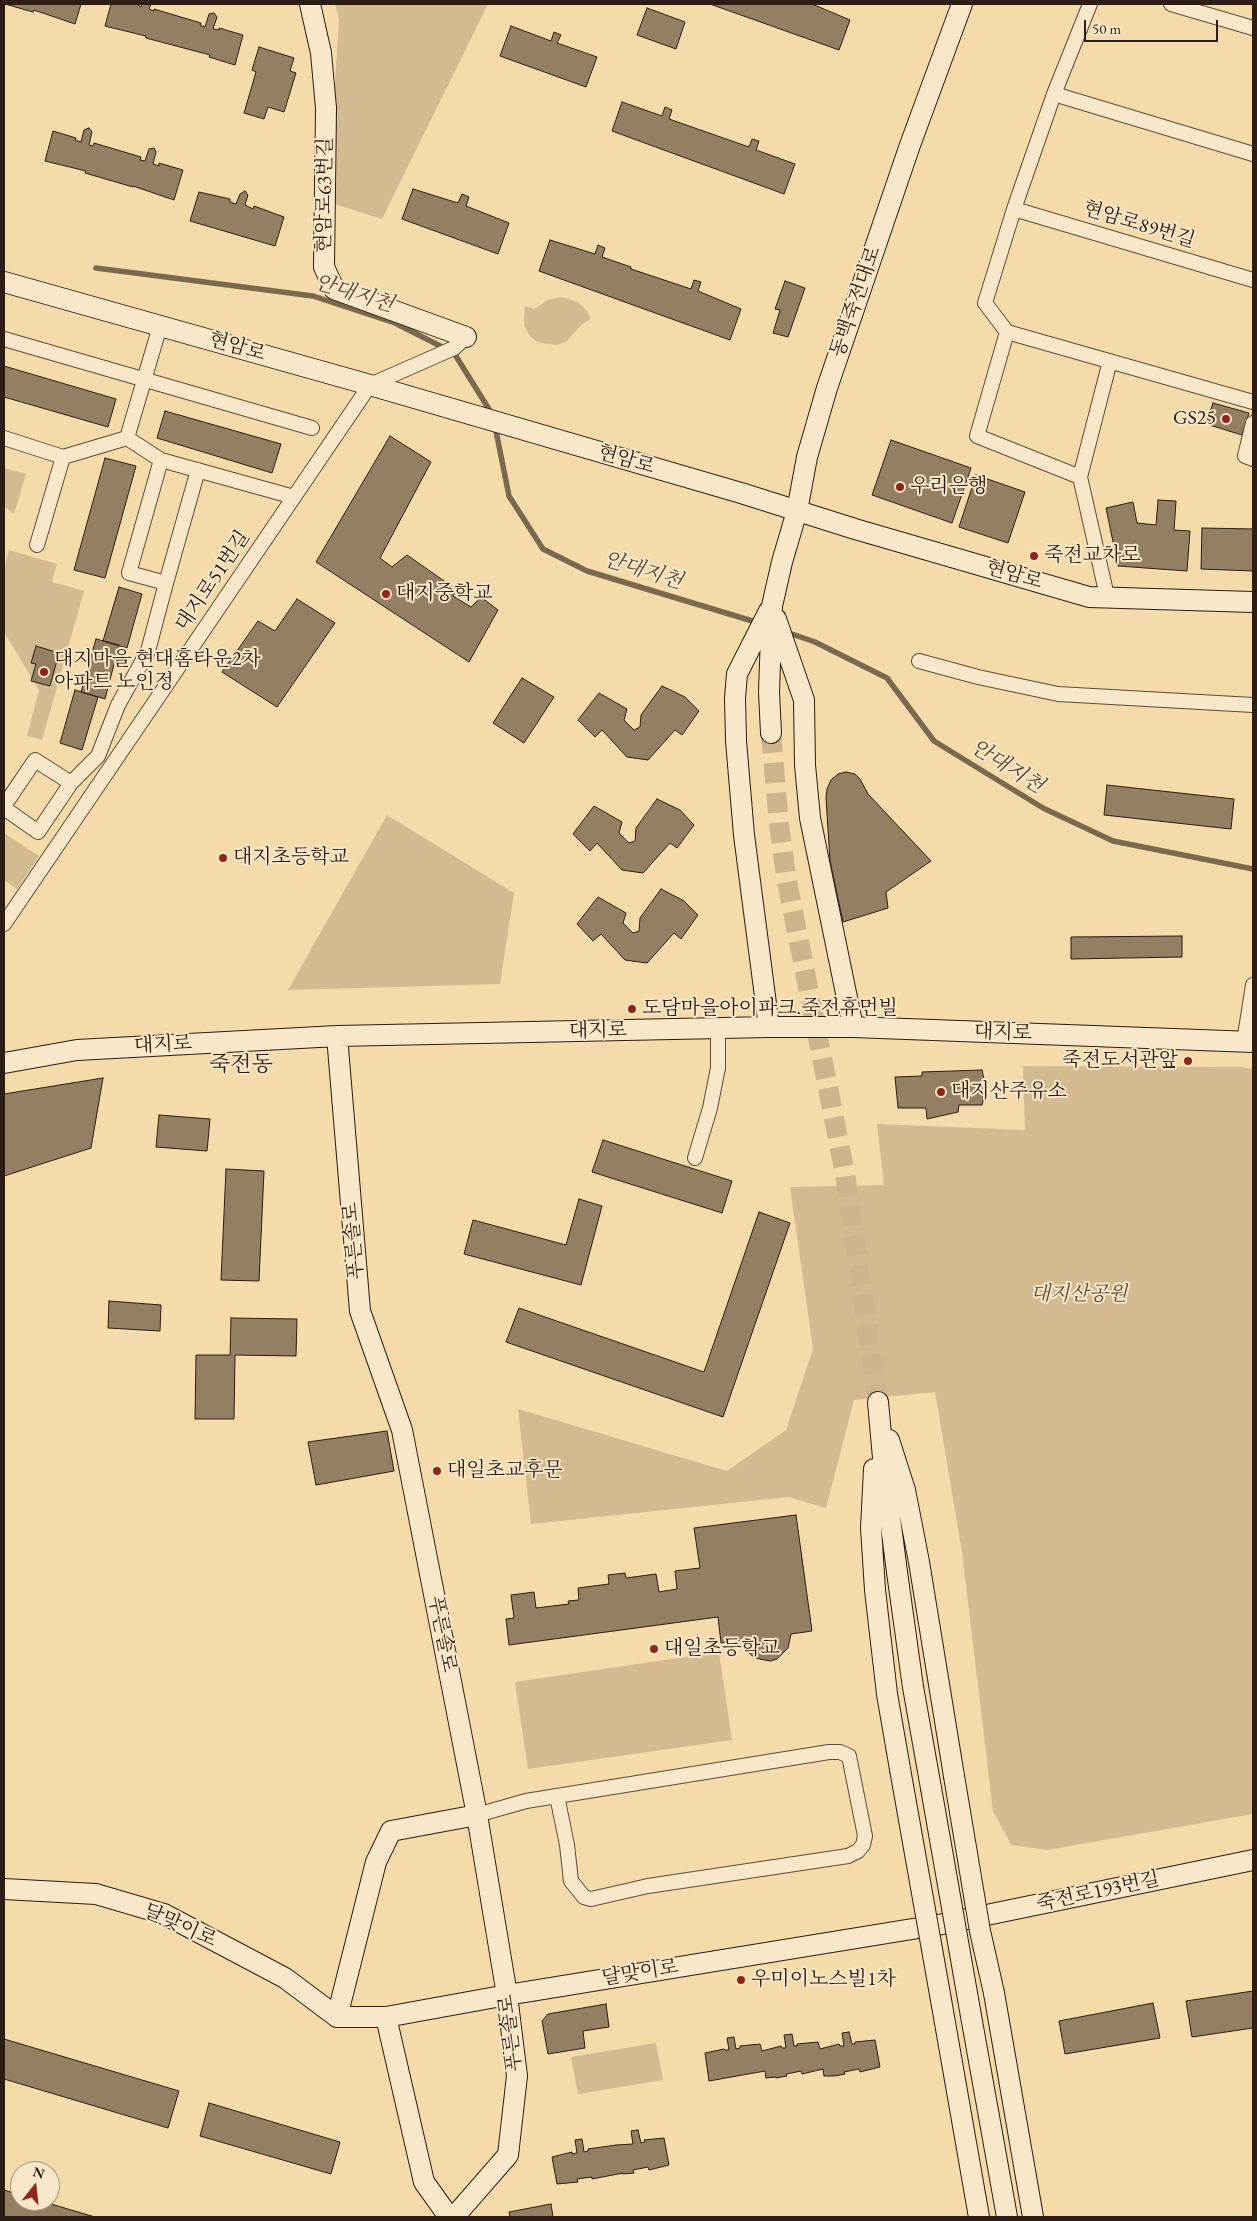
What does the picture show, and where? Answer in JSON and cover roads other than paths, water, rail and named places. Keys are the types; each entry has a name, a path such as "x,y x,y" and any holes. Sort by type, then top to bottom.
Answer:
{"street":[{"name":"현암로63번길","path":"310,4 321,53 326,108 324,267 334,289 460,342"},
{"name":"동백죽전대로","path":"772,606 782,562 797,511 807,457 827,388 911,141 962,4"},
{"path":"1090,4 1054,94 1014,209 985,303 1007,332 1253,402"},
{"path":"1171,4 1253,28"},
{"path":"1054,94 1253,154"},
{"name":"현암로89번길","path":"1014,209 1253,280"},
{"name":"현암로","path":"4,282 370,385 855,529 1089,596 1253,602"},
{"path":"127,438 160,326"},
{"path":"1007,332 977,436 1080,477"},
{"path":"4,339 312,428"},
{"name":"현암로63번길","path":"370,385 460,342"},
{"path":"1107,596 1080,477 1110,361"},
{"name":"대지로51번길","path":"4,924 370,385"},
{"path":"1253,423 1244,456 1253,459"},
{"path":"4,438 63,456 127,438 161,460 294,497"},
{"path":"37,545 63,456"},
{"path":"161,460 129,573 166,583"},
{"path":"71,783 35,760 4,807 38,832 71,783 98,756 118,705 148,651 198,470"},
{"path":"769,1027 743,825 736,741 737,674 772,606"},
{"path":"771,733 769,692 772,606"},
{"path":"772,606 804,700 805,765 810,818 853,1027"},
{"path":"919,661 1058,694 1253,705"},
{"path":"1249,1042 1253,986"},
{"name":"대지로","path":"4,1063 77,1050 337,1036 769,1027 853,1027 1249,1042"},
{"path":"695,1158 710,1108 718,1068 718,1028"},
{"name":"푸른솔로","path":"337,1036 360,1311 402,1430 477,1815 507,1995 517,2076 508,2155 454,2217"},
{"path":"878,1402 871,1528 887,1694 979,2217"},
{"path":"878,1402 905,1490 920,1562 980,1931 994,1992 1033,2217"},
{"path":"878,1402 885,1480 913,1687 1007,2217"},
{"path":"337,2017 376,1862 391,1831 477,1815 526,1801 829,1752 840,1752 849,1756 865,1836 863,1845 858,1851 848,1856 648,1886 591,1899 584,1897 571,1882 567,1845 557,1796"},
{"name":"죽전로193번길","path":"942,1924 1253,1860"},
{"name":"달맞이로","path":"4,1889 96,1894 164,1914 285,1978 337,2017 386,2017 507,1995 942,1924"},
{"path":"386,2017 424,2182 449,2217"}],"waterway":[{"name":"안대지천","path":"96,268 313,296 395,323 454,353 492,414"},
{"name":"안대지천","path":"495,426 509,496 543,549 587,571 759,623"},
{"name":"안대지천","path":"786,632 815,642 887,678 934,741 1043,808 1113,841 1253,869"}],"tunnel":[{"path":"771,733 779,825 786,876 845,1174 878,1402"}],"place":[{"name":"GS25","path":"1226,419"},
{"name":"우리은행","path":"900,487"},
{"name":"죽전교차로","path":"1034,556"},
{"name":"대지중학교","path":"386,594"},
{"name":"대지마을 현대홈타운2차 아파트 노인정","path":"44,672"},
{"name":"대지초등학교","path":"223,858"},
{"name":"도담마을아이파크.죽전휴먼빌","path":"632,1009"},
{"name":"죽전도서관앞","path":"1188,1061"},
{"name":"대지산주유소","path":"941,1092"},
{"name":"대일초교후문","path":"437,1471"},
{"name":"대일초등학교","path":"654,1649"},
{"name":"우미이노스빌1차","path":"741,1980"}],"district":[{"name":"죽전동","path":"241,1065"}],"park label":[{"name":"대지산공원","path":"1079,1295"}]}
